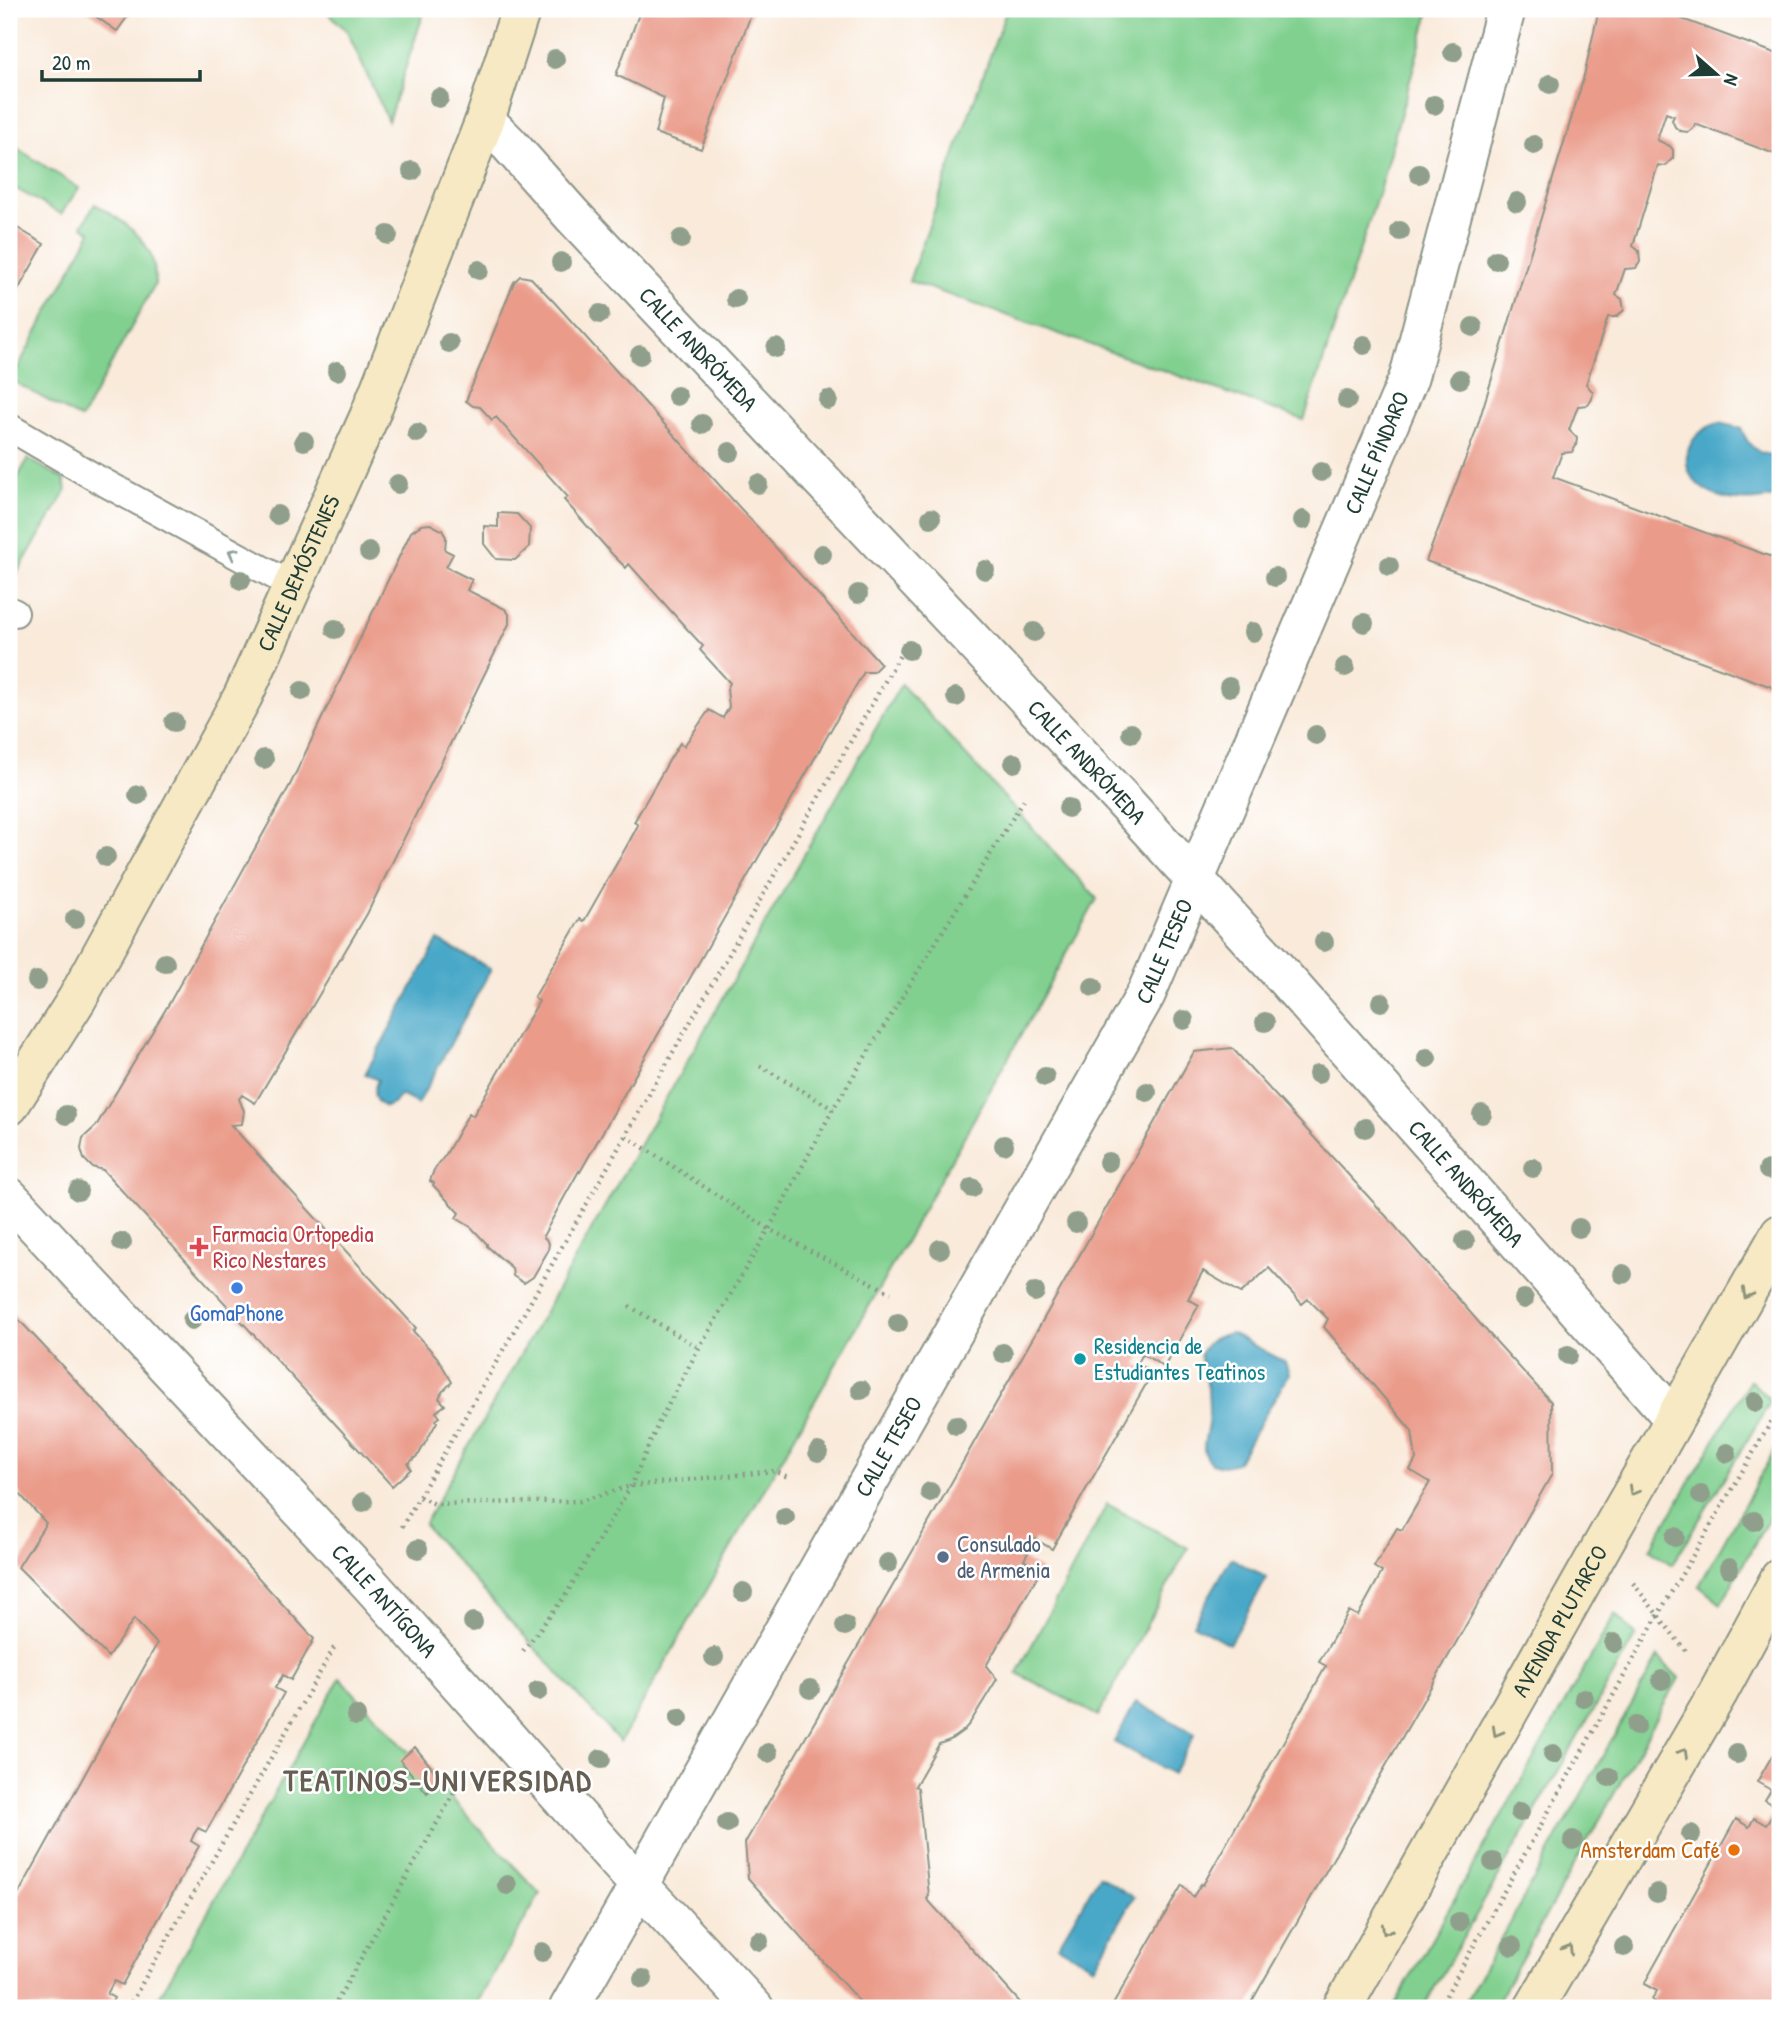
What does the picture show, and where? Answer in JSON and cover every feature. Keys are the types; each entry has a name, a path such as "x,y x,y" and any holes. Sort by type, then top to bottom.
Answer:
{"main road":[{"name":"CALLE DEMÓSTENES","path":"9,1106 77,999 243,696 369,417 485,120 521,9"},
{"name":"AVENIDA PLUTARCO","path":"1342,2008 1780,1234"},
{"path":"1534,2008 1718,1693 1780,1578"}],"street":[{"name":"CALLE PÍNDARO","path":"1195,879 1409,377 1506,9"},
{"name":"CALLE ANDRÓMEDA","path":"485,120 1195,879 1674,1419"},
{"name":"CALLE TESEO","path":"569,2008 1146,994 1195,879"},
{"name":"CALLE ANTÍGONA","path":"9,1197 370,1584 639,1885 754,2008"}],"lane":[{"path":"9,427 293,586"}],"path":[{"path":"402,1527 900,655"},
{"path":"523,1651 565,1596 631,1486 659,1422 769,1229 832,1109 1025,798"},
{"path":"760,1066 832,1109"},
{"path":"626,1136 769,1229 891,1293"},
{"path":"629,1306 699,1348"},
{"path":"1439,2008 1658,1615 1780,1407"},
{"path":"419,1497 435,1504 580,1501 631,1486 774,1471 788,1477"},
{"path":"1603,1544 1718,1693"},
{"path":"128,2008 335,1646"},
{"path":"333,2008 460,1782"}],"green space":[{"path":"324,9 425,9 388,121 347,31"},
{"path":"1007,9 1430,9 1379,191 1304,420 909,281"},
{"path":"9,143 79,188 61,214 9,185"},
{"path":"95,204 130,228 144,243 153,262 155,284 81,419 11,380 91,232 82,226"},
{"path":"28,459 64,479 66,491 14,578 9,580 9,493"},
{"path":"901,684 1097,899 880,1287 620,1742 424,1525"},
{"path":"1750,1380 1771,1401 1672,1565 1650,1549"},
{"path":"1780,1440 1780,1498 1721,1604 1699,1586"},
{"path":"1107,1504 1188,1548 1098,1716 1017,1673"},
{"path":"1615,1614 1636,1635 1423,2008 1393,2008"},
{"path":"1658,1657 1679,1678 1494,2008 1462,2008"},
{"path":"340,1678 540,1894 474,2008 153,2008"}],"water":[{"path":"1720,423 1741,428 1747,440 1760,452 1780,454 1780,495 1758,500 1734,500 1712,494 1694,480 1687,462 1690,445 1702,431"},
{"path":"438,940 491,969 418,1104 401,1095 386,1107 374,1096 378,1080 365,1074"},
{"path":"1231,1333 1285,1362 1289,1374 1238,1461 1224,1466 1211,1462 1205,1454 1209,1403 1200,1354 1213,1339"},
{"path":"1231,1558 1267,1578 1229,1644 1193,1624"},
{"path":"1136,1702 1195,1734 1173,1774 1114,1742"},
{"path":"1099,1876 1134,1897 1094,1967 1058,1946"}],"building":[{"path":"85,9 133,9 117,31"},
{"path":"641,9 753,9 701,149 655,133 664,98 616,75"},
{"path":"1599,9 1655,9 1780,55 1780,156 1695,124 1688,132 1680,131 1672,120 1674,116 1666,113 1657,140 1670,146 1673,158 1665,166 1658,165 1633,246 1639,251 1640,262 1636,268 1625,269 1616,295 1622,299 1624,310 1616,317 1608,317 1586,384 1593,392 1592,399 1588,405 1578,406 1569,430 1577,438 1576,446 1572,452 1562,453 1553,477 1780,560 1780,690 1426,561 1475,434 1583,80"},
{"path":"9,223 44,244 9,306"},
{"path":"520,276 531,278 554,302 881,664 873,672 864,672 854,689 566,1194 543,1236 549,1243 548,1251 533,1277 524,1283 513,1276 512,1268 487,1246 471,1227 456,1218 459,1213 430,1181 469,1113 473,1116 539,1001 534,998 580,919 584,921 629,842 638,825 634,822 670,759 680,743 684,746 709,710 723,718 729,707 727,689 730,683 700,650 703,646 629,564 626,568 613,555 564,500 568,497 496,417 492,420 480,407 466,401 514,282"},
{"path":"498,513 517,514 530,528 529,547 515,560 496,559 484,544 484,526 498,527"},
{"path":"430,524 442,530 446,537 445,550 453,554 446,567 472,580 467,590 505,609 509,614 509,624 367,914 255,1103 242,1095 239,1099 244,1111 242,1124 231,1125 416,1328 413,1331 437,1357 452,1382 439,1398 445,1405 436,1412 440,1417 419,1454 408,1464 411,1469 392,1486 103,1170 92,1167 84,1159 81,1149 83,1138 96,1126 170,1002 290,785 411,532 421,525"},
{"path":"1232,1048 1551,1402 1552,1474 1248,2008 1111,2008 1182,1885 1193,1897 1201,1884 1203,1885 1326,1666 1319,1662 1349,1611 1358,1616 1382,1572 1374,1567 1397,1528 1402,1530 1430,1482 1410,1470 1416,1459 1412,1431 1324,1327 1328,1319 1308,1299 1302,1304 1269,1268 1241,1293 1203,1271 1188,1299 1199,1305 1164,1367 1143,1354 1137,1364 1153,1372 1052,1549 1035,1539 1024,1560 1041,1570 986,1666 997,1679 964,1730 939,1744 915,1786 918,1788 929,1896 927,1899 1025,2008 865,2008 748,1878 745,1843 1194,1052"},
{"path":"9,1309 314,1639 291,1680 283,1675 275,1688 284,1693 206,1832 198,1828 194,1834 191,1841 199,1846 122,1985 114,1981 107,1994 114,1998 109,2008 9,2008 9,1911 157,1644 134,1619 108,1657 18,1567 46,1523 10,1483 9,1485"},
{"path":"1780,1742 1780,2006 1663,2008 1652,2000 1657,1991 1644,1984 1736,1819 1749,1827 1754,1818 1766,1825 1772,1816 1777,1807 1765,1800 1771,1790 1757,1782"},
{"path":"415,1747 442,1780 427,1793 400,1760"}],"place":[{"name":"Farmacia Ortopedia Rico Nestares","path":"199,1247"},
{"name":"GomaPhone","path":"237,1288"},
{"name":"Residencia de Estudiantes Teatinos","path":"1080,1359"},
{"name":"Consulado de Armenia","path":"943,1557"},
{"name":"Amsterdam Café","path":"1734,1850"}],"district":[{"name":"TEATINOS-UNIVERSIDAD","path":"438,1781"}]}
